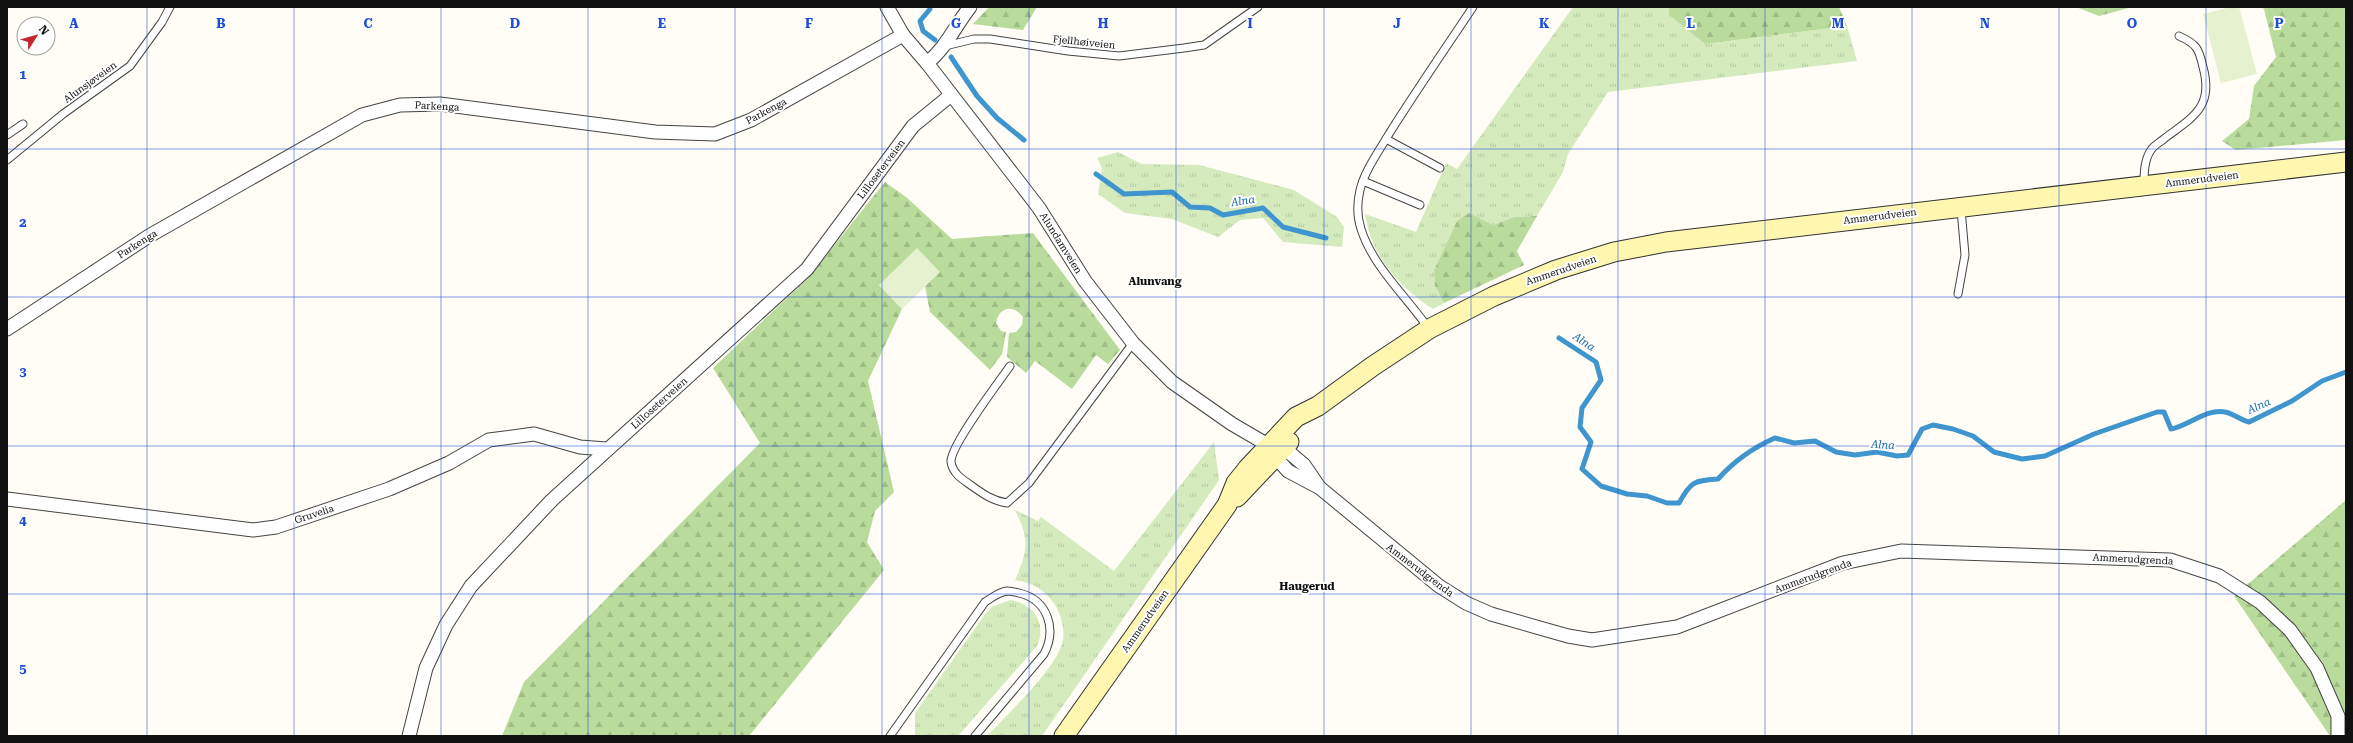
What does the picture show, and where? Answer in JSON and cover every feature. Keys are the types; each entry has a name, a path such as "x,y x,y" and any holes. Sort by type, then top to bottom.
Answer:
{"street":[{"name":"Alundamveien","path":"887,7 903,36 927,62 1039,208 1085,281 1133,343 1172,382 1232,424 1275,450 1295,476 1320,488"},
{"path":"927,62 944,46 958,22 970,7"},
{"name":"Parkenga","path":"7,329 149,236 362,115 400,104 440,104 655,132 715,134 751,120 903,36"},
{"name":"Lilloseterveien","path":"410,732 426,668 446,625 471,586 552,500 606,449 807,269 913,126 951,95"},
{"name":"Ammerudveien","path":"1064,736 1227,505 1245,490 1275,450 1305,425 1318,406 1373,366 1429,329 1471,307 1524,283 1556,270 1614,252 1692,238 2346,162"},
{"name":"Gruvelia","path":"7,499 253,530 276,526 389,489 449,463 489,440 534,434 580,447 606,449"},
{"name":"Ammerudgrenda","path":"1320,488 1439,586 1466,603 1491,614 1568,636 1592,640 1677,627 1843,563 1901,551 2170,560 2219,576 2260,602 2290,630 2317,668 2338,716 2338,736"},
{"path":"401,736 410,732"}],"lane":[{"name":"Alunsjøveien","path":"7,160 63,114 130,66 162,22 170,7"},
{"name":"Fjellhøiveien","path":"944,46 974,39 990,39 1068,51 1119,56 1184,48 1204,45 1258,7"},
{"path":"1429,329 1413,306 1380,266 1367,245 1357,214 1363,182 1386,139 1473,7"},
{"path":"2144,185 2144,173 2151,149 2194,117 2205,100 2205,73 2198,49 2189,40 2179,36"},
{"path":"7,135 23,124"},
{"path":"1386,139 1440,168"},
{"path":"1363,182 1420,205"},
{"path":"1958,294 1965,255 1961,207"},
{"path":"1010,366 957,444 951,460 955,474 991,499 1007,503 1029,483 1133,343"},
{"path":"890,736 985,602 998,594 1008,591 1027,595 1037,601 1044,609 1050,622 1049,644 1044,654 975,736"}],"green space":[{"path":"989,7 1037,7 1023,30 973,24"},
{"path":"1573,7 1669,7 1669,15 1705,44 1847,26 1857,61 1608,92 1568,154 1563,172 1537,216 1514,217 1493,225 1469,214 1457,221 1434,270 1435,286 1444,303 1433,309 1409,291 1388,269 1373,243 1365,214 1416,232 1446,163 1457,169"},
{"path":"1669,7 1839,7 1847,26 1705,44 1669,15"},
{"path":"2076,7 2132,7 2099,16"},
{"path":"2231,7 2239,7 2257,74 2221,83 2203,14"},
{"path":"2261,7 2346,7 2346,140 2236,150 2222,141 2249,119 2254,86 2276,57 2264,9"},
{"path":"1118,152 1142,164 1199,165 1294,190 1337,217 1344,227 1342,247 1283,242 1263,218 1240,220 1218,237 1172,219 1125,213 1098,194 1102,168 1097,158"},
{"path":"885,182 906,197 952,239 1033,233 1120,350 1108,364 1096,355 1072,389 1035,361 1026,373 1007,357 1009,333 1016,332 1022,325 1023,317 1015,310 1007,309 1000,313 996,323 1001,331 1006,332 1002,354 990,370 930,312 925,286 939,272 879,285 902,309 868,381 894,492 875,511 867,542 884,570 749,736 502,736 524,682 760,443 713,368 807,279"},
{"path":"1469,213 1493,225 1514,217 1537,216 1517,251 1524,265 1444,303 1435,286 1434,270 1457,221"},
{"path":"917,248 940,272 902,309 879,285"},
{"path":"1214,442 1219,480 1042,736 987,736 1042,677 1059,652 1063,640 1063,625 1060,615 1056,606 1049,597 1036,586 1015,580 1023,561 1026,545 1023,529 1015,510 1038,521 1041,517 1114,571"},
{"path":"2346,500 2346,736 2330,736 2234,596"},
{"path":"1011,600 1026,606 1036,616 1040,630 1040,638 1037,646 958,736 915,736 915,713 986,613 993,606"}],"waterway":[{"name":"Alna","path":"930,9 920,21 923,31 935,40"},
{"name":"Alna","path":"951,57 977,96 997,118 1024,140"},
{"name":"Alna","path":"1096,174 1124,194 1172,192 1190,207 1210,208 1223,215 1263,208 1283,227 1326,238"},
{"name":"Alna","path":"1559,338 1596,362 1601,380 1582,408 1580,427 1591,442 1582,469 1601,486 1627,494 1647,496 1667,503 1679,503 1690,486 1703,480 1718,479 1744,455 1775,438 1794,443 1815,441 1836,452 1855,455 1877,452 1897,456 1908,455 1922,429 1933,425 1953,429 1973,436 1994,452 2022,459 2045,456 2094,434 2157,412 2164,412 2171,429 2184,425 2204,415 2218,411 2228,413 2249,422 2292,401 2322,381 2346,372"}],"district":[{"name":"Alunvang","path":"1155,281"},
{"name":"Haugerud","path":"1307,586"}]}
